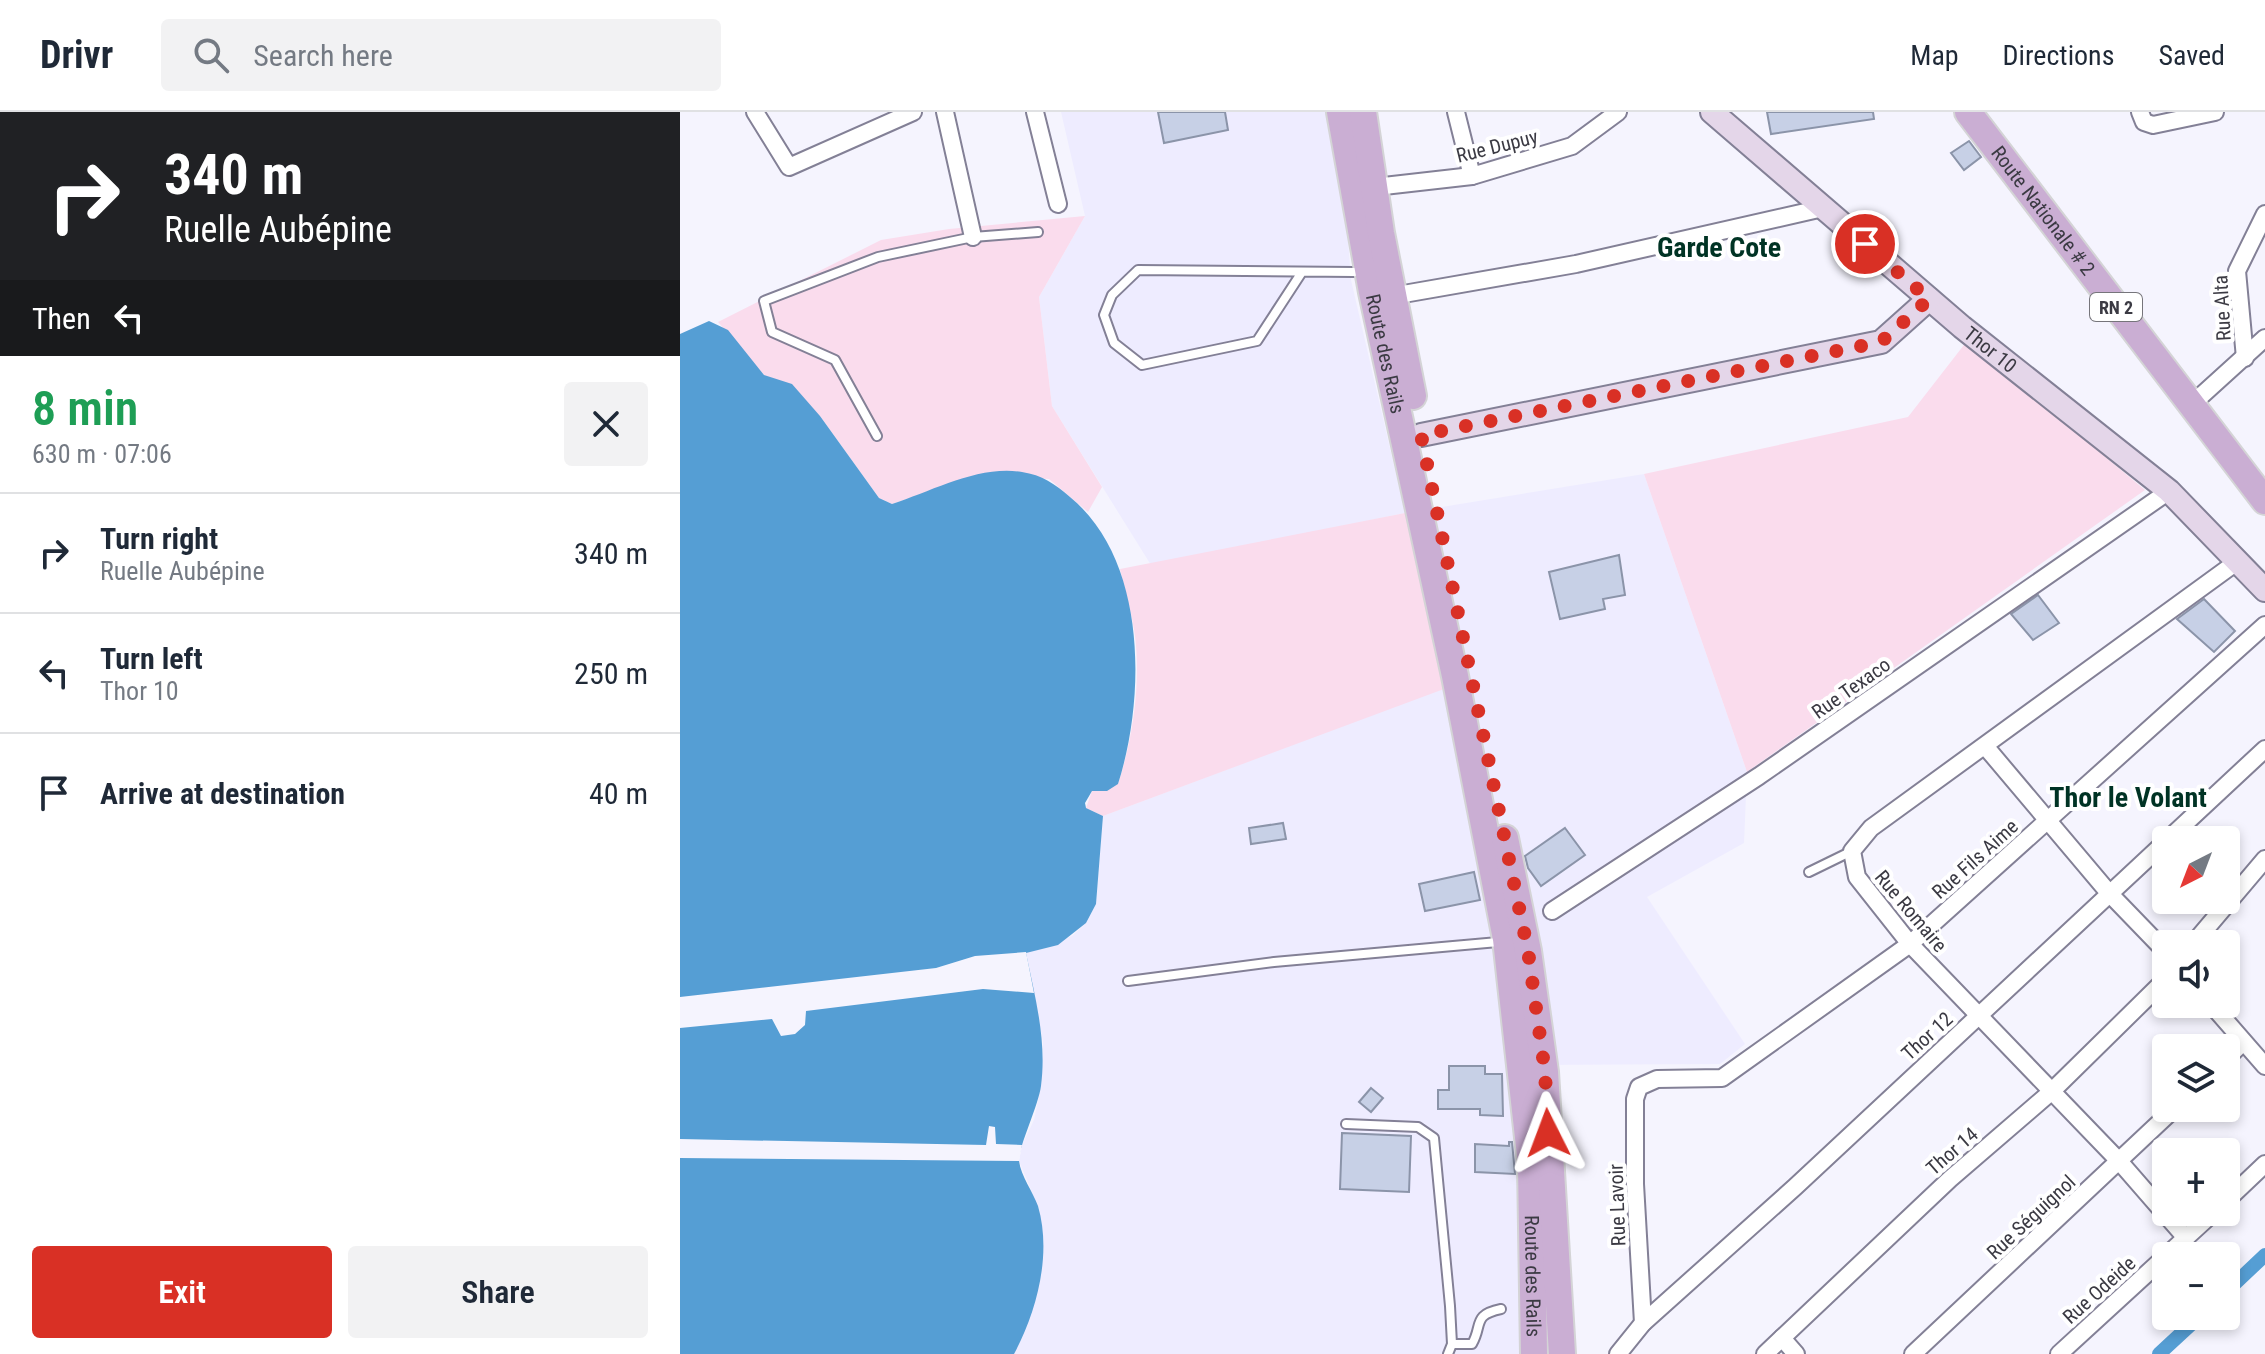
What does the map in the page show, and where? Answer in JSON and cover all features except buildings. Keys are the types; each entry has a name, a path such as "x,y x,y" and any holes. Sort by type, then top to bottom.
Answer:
{"main road":[{"name":"Route des Rails","path":"1340,112 1372,292 1455,676 1506,939 1524,1073 1531,1164 1534,1354"},
{"name":"Route des Rails","path":"1363,112 1392,296 1528,951 1545,1072 1562,1354"},
{"name":"Route Nationale # 2","path":"1968,112 2265,501"}],"street":[{"path":"755,112 789,167 913,112"},
{"path":"945,112 973,237"},
{"path":"1035,112 1058,204"},
{"path":"1456,112 1472,176"},
{"name":"Rue Dupuy","path":"1375,187 1472,176 1579,143 1618,112"},
{"name":"Thor 10","path":"1712,112 1929,299 2169,491 2265,590"},
{"path":"2140,112 2144,122 2153,125 2215,112"},
{"path":"1392,296 1576,264 1823,208"},
{"name":"Rue Alta","path":"2245,358 2237,271 2265,214"},
{"path":"1421,435 1881,342 1929,299"},
{"path":"2191,405 2265,338"},
{"name":"Rue Texaco","path":"1552,911 1759,776 2169,491"},
{"path":"1852,851 1871,828 2238,561"},
{"name":"Rue Fils Aime","path":"1639,1087 1657,1079 1722,1078 1910,944 2265,625"},
{"path":"1985,746 2109,893 2152,938"},
{"name":"Thor 12","path":"1618,1354 1643,1323 2265,749"},
{"name":"Rue Romaire","path":"1852,851 1857,877 1910,944 2119,1161 2186,1238"},
{"path":"2205,930 2265,859"},
{"name":"Thor 14","path":"1765,1354 1950,1179 2051,1092 2152,993"},
{"path":"2223,1018 2265,1066"},
{"path":"2240,1045 2243,1042"},
{"name":"Rue Lavoir","path":"1639,1087 1635,1099 1635,1184 1643,1323"},
{"name":"Rue Séguignol","path":"1913,1354 2160,1122"},
{"path":"2240,1188 2265,1164"},
{"name":"Rue Odeide","path":"2182,1242 2199,1226"},
{"name":"Rue Odeide","path":"2059,1354 2152,1269"},
{"path":"1782,1338 1796,1354"}],"lane":[{"path":"877,436 835,360 772,332 764,301 878,257 973,237 1038,232"},
{"path":"1302,272 1257,341 1142,365 1114,343 1104,315 1112,295 1138,270 1354,272"},
{"path":"1809,872 1852,851"},
{"path":"1128,981 1274,962 1498,942"},
{"path":"1346,1124 1418,1127 1434,1138 1452,1344 1448,1354"},
{"path":"1452,1344 1472,1344 1478,1321 1487,1312 1501,1309"}],"shaded area":[{"path":"1061,112 1330,112 1344,185 1351,280 1405,513 1151,565 1052,406 1039,297 1085,216"},
{"path":"1085,216 1039,297 1052,406 1102,487 1088,512 1049,479 978,475 892,504 879,498 820,416 764,375 718,322 881,240 949,229"},
{"path":"1967,341 2145,490 1747,772 1644,474 1908,417"},
{"path":"1644,474 1747,772 1744,843 1647,897 1745,1044 1720,1064 1520,1065 1535,1354 1014,1354 1031,1314 1042,1266 1039,1209 1019,1161 1022,1145 1034,1120 1041,1086 1043,1042 1026,952 1072,936 1086,923 1096,904 1103,816 1452,685 1405,513"},
{"path":"1405,513 1452,686 1103,816 1086,808 1092,791 1118,784 1134,710 1137,654 1120,569"}],"water":[{"path":"709,321 728,330 764,375 792,384 820,416 879,498 892,504 956,480 989,472 1036,475 1064,492 1095,524 1114,556 1126,592 1133,631 1135,671 1127,749 1118,784 1107,791 1092,791 1085,803 1086,808 1103,816 1096,904 1086,923 1058,945 1026,953 1039,1019 1042,1069 1039,1094 1019,1161 1038,1206 1042,1224 1043,1263 1035,1301 1014,1354 680,1354 680,334"}],"pier":[{"path":"1026,952 1034,993 983,989 806,1011 805,1025 795,1034 781,1036 772,1019 680,1028 680,997 936,968 975,956"},
{"path":"989,1126 995,1127 996,1144 1022,1145 1019,1161 680,1158 680,1139 986,1145"}],"waterway":[{"path":"2240,1279 2265,1255"},
{"path":"2159,1354 2185,1330"}],"district":[{"name":"Garde Cote","path":"1719,247"},
{"name":"Thor le Volant","path":"2128,797"}],"route":[{"path":"1548,1133 1545,1072 1528,951 1421,435 1881,342 1929,299 1865,244"}]}
